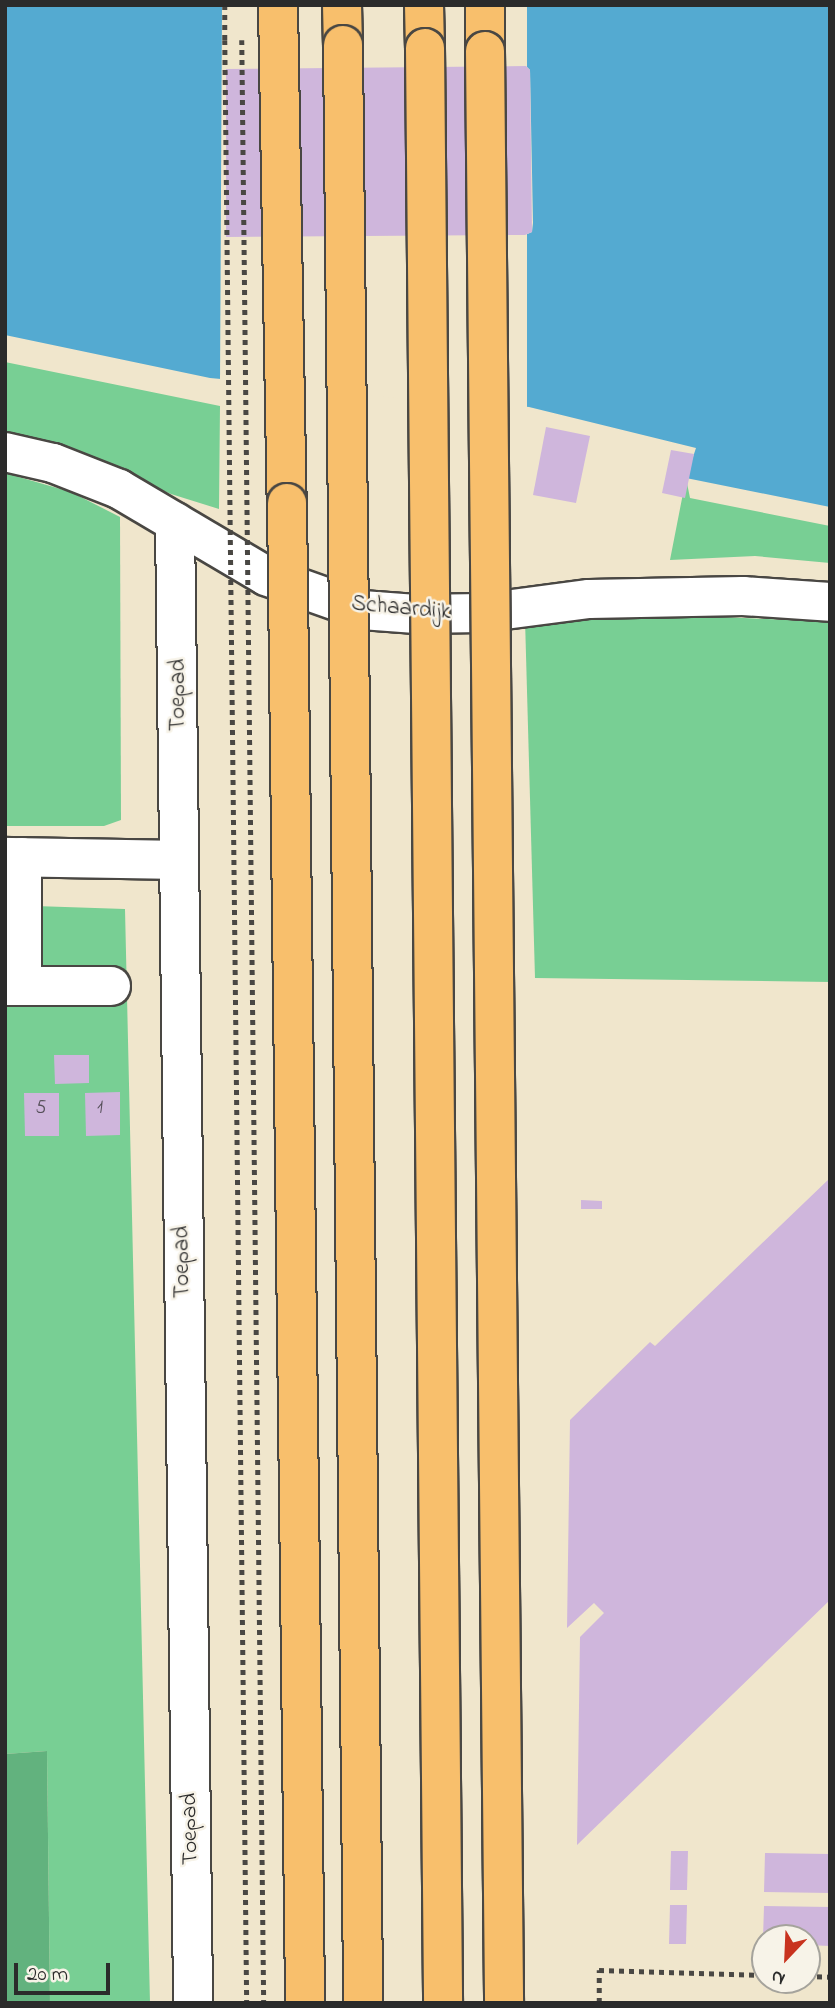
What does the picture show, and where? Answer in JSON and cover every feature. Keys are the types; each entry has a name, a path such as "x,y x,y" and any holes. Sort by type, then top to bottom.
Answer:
{"highway":[{"path":"278,5 305,2003"},
{"path":"342,5 363,2003"},
{"path":"424,5 443,2003"},
{"path":"485,5 504,2003"}],"street":[{"name":"Schaardijk","path":"5,452 52,463 87,476 141,500 267,576 362,610 416,614 482,613 589,599 743,596 830,602"},
{"name":"Toepad","path":"175,522 180,667 178,860 193,2003"},
{"path":"111,986 14,986 13,857 178,860"}],"path":[{"path":"225,5 247,2003"},
{"path":"242,40 264,2003"},
{"path":"599,2003 599,1970 751,1975"}],"green space":[{"path":"5,362 220,406 219,509 171,494 56,444 5,433"},
{"path":"5,473 71,492 120,517 121,820 104,826 5,826"},
{"path":"686,478 690,498 830,526 830,563 755,556 670,560"},
{"path":"661,614 830,622 830,982 535,978 525,619"},
{"path":"5,905 125,909 150,2003 50,2003 47,1751 5,1754"},
{"path":"47,1751 50,2003 7,2003 5,1754"}],"water":[{"path":"5,5 830,5 830,507 686,478 696,448 529,407 210,378 5,335","holes":["526,66 530,70 533,223 532,232 525,235"]}],"pier":[{"path":"222,5 527,5 527,410 220,382"}],"building":[{"path":"526,66 530,70 532,232 525,235 226,237 226,69"},
{"path":"546,427 590,436 576,503 533,495"},
{"path":"671,450 694,454 685,498 662,493"},
{"path":"54,1055 89,1055 89,1083 55,1084"},
{"path":"120,1092 120,1135 86,1136 85,1093"},
{"path":"24,1093 59,1093 59,1136 25,1136"},
{"path":"830,1178 830,1600 577,1845 580,1637 604,1613 594,1603 567,1628 570,1420 650,1342 655,1346"},
{"path":"581,1200 602,1201 602,1209 581,1209"},
{"path":"671,1851 688,1851 687,1890 670,1890"},
{"path":"765,1853 830,1854 830,1893 764,1892"},
{"path":"670,1905 687,1905 686,1944 669,1944"},
{"path":"764,1906 830,1907 830,1946 821,1946 821,1924 763,1924"}]}
